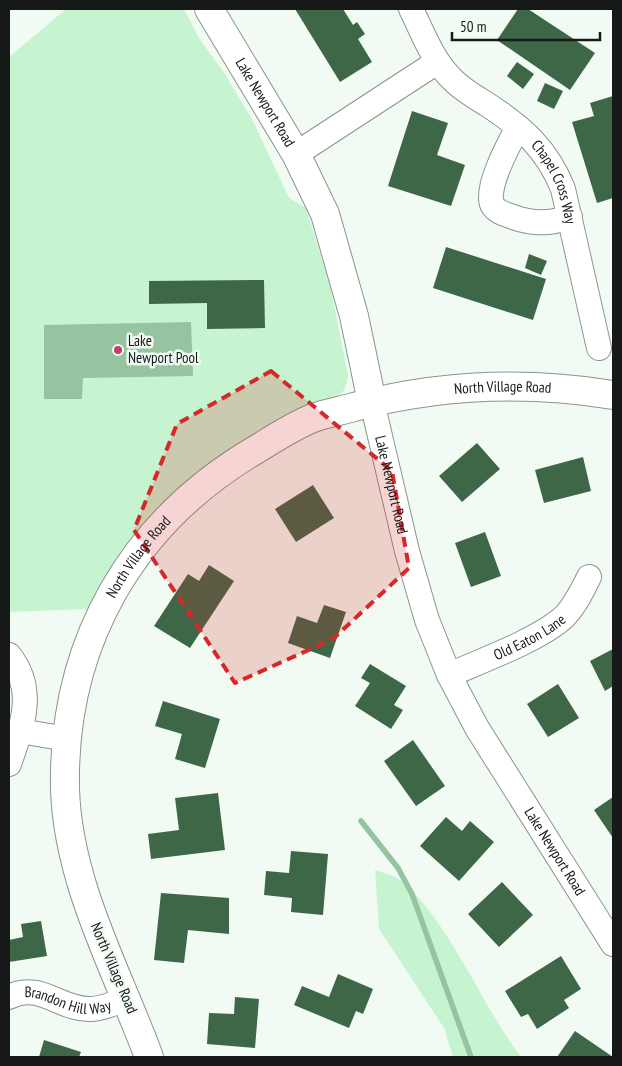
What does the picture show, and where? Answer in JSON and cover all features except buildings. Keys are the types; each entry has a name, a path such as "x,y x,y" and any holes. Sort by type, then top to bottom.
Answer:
{"street":[{"name":"Lake Newport Road","path":"209,9 296,154 314,190 335,244 354,316 407,551 427,620 449,675 477,728 613,944"},
{"name":"Chapel Cross Way","path":"411,9 437,62 460,87 518,127 540,147 554,167 563,188 599,348"},
{"path":"296,154 437,62"},
{"path":"518,127 503,156 490,195 492,204 498,211 522,220 542,223 570,217"},
{"name":"North Village Road","path":"149,1057 127,998 90,911 78,874 69,831 67,806 67,739 76,683 92,635 111,594 128,567 161,523 192,492 227,466 314,418 403,395 475,387 534,386 576,389 613,395"},
{"name":"Old Eaton Lane","path":"449,675 548,629 565,615 579,598 589,577"},
{"path":"9,655 22,677 25,699 25,716 9,764"},
{"path":"20,731 67,739"},
{"name":"Brandon Hill Way","path":"9,997 16,993 30,991 45,994 77,1008 92,1010 127,998"}],"highlighted area":[{"path":"271,371 392,471 409,568 333,639 235,683 134,530 177,424"}],"shaded area":[{"path":"66,9 184,9 199,38 225,74 252,119 289,198 306,208 330,285 348,375 345,389 337,398 250,438 200,471 177,491 138,534 120,558 89,609 9,612 9,57"},
{"name":"Lake Newport Pool","path":"191,322 193,376 83,378 82,399 44,399 44,325"},
{"path":"375,870 400,880 436,920 506,1036 521,1057 453,1057 444,1028 379,929"}],"waterway":[{"path":"361,821 398,868 412,894 471,1057"}],"place":[{"name":"Lake Newport Pool","path":"118,350"}]}
